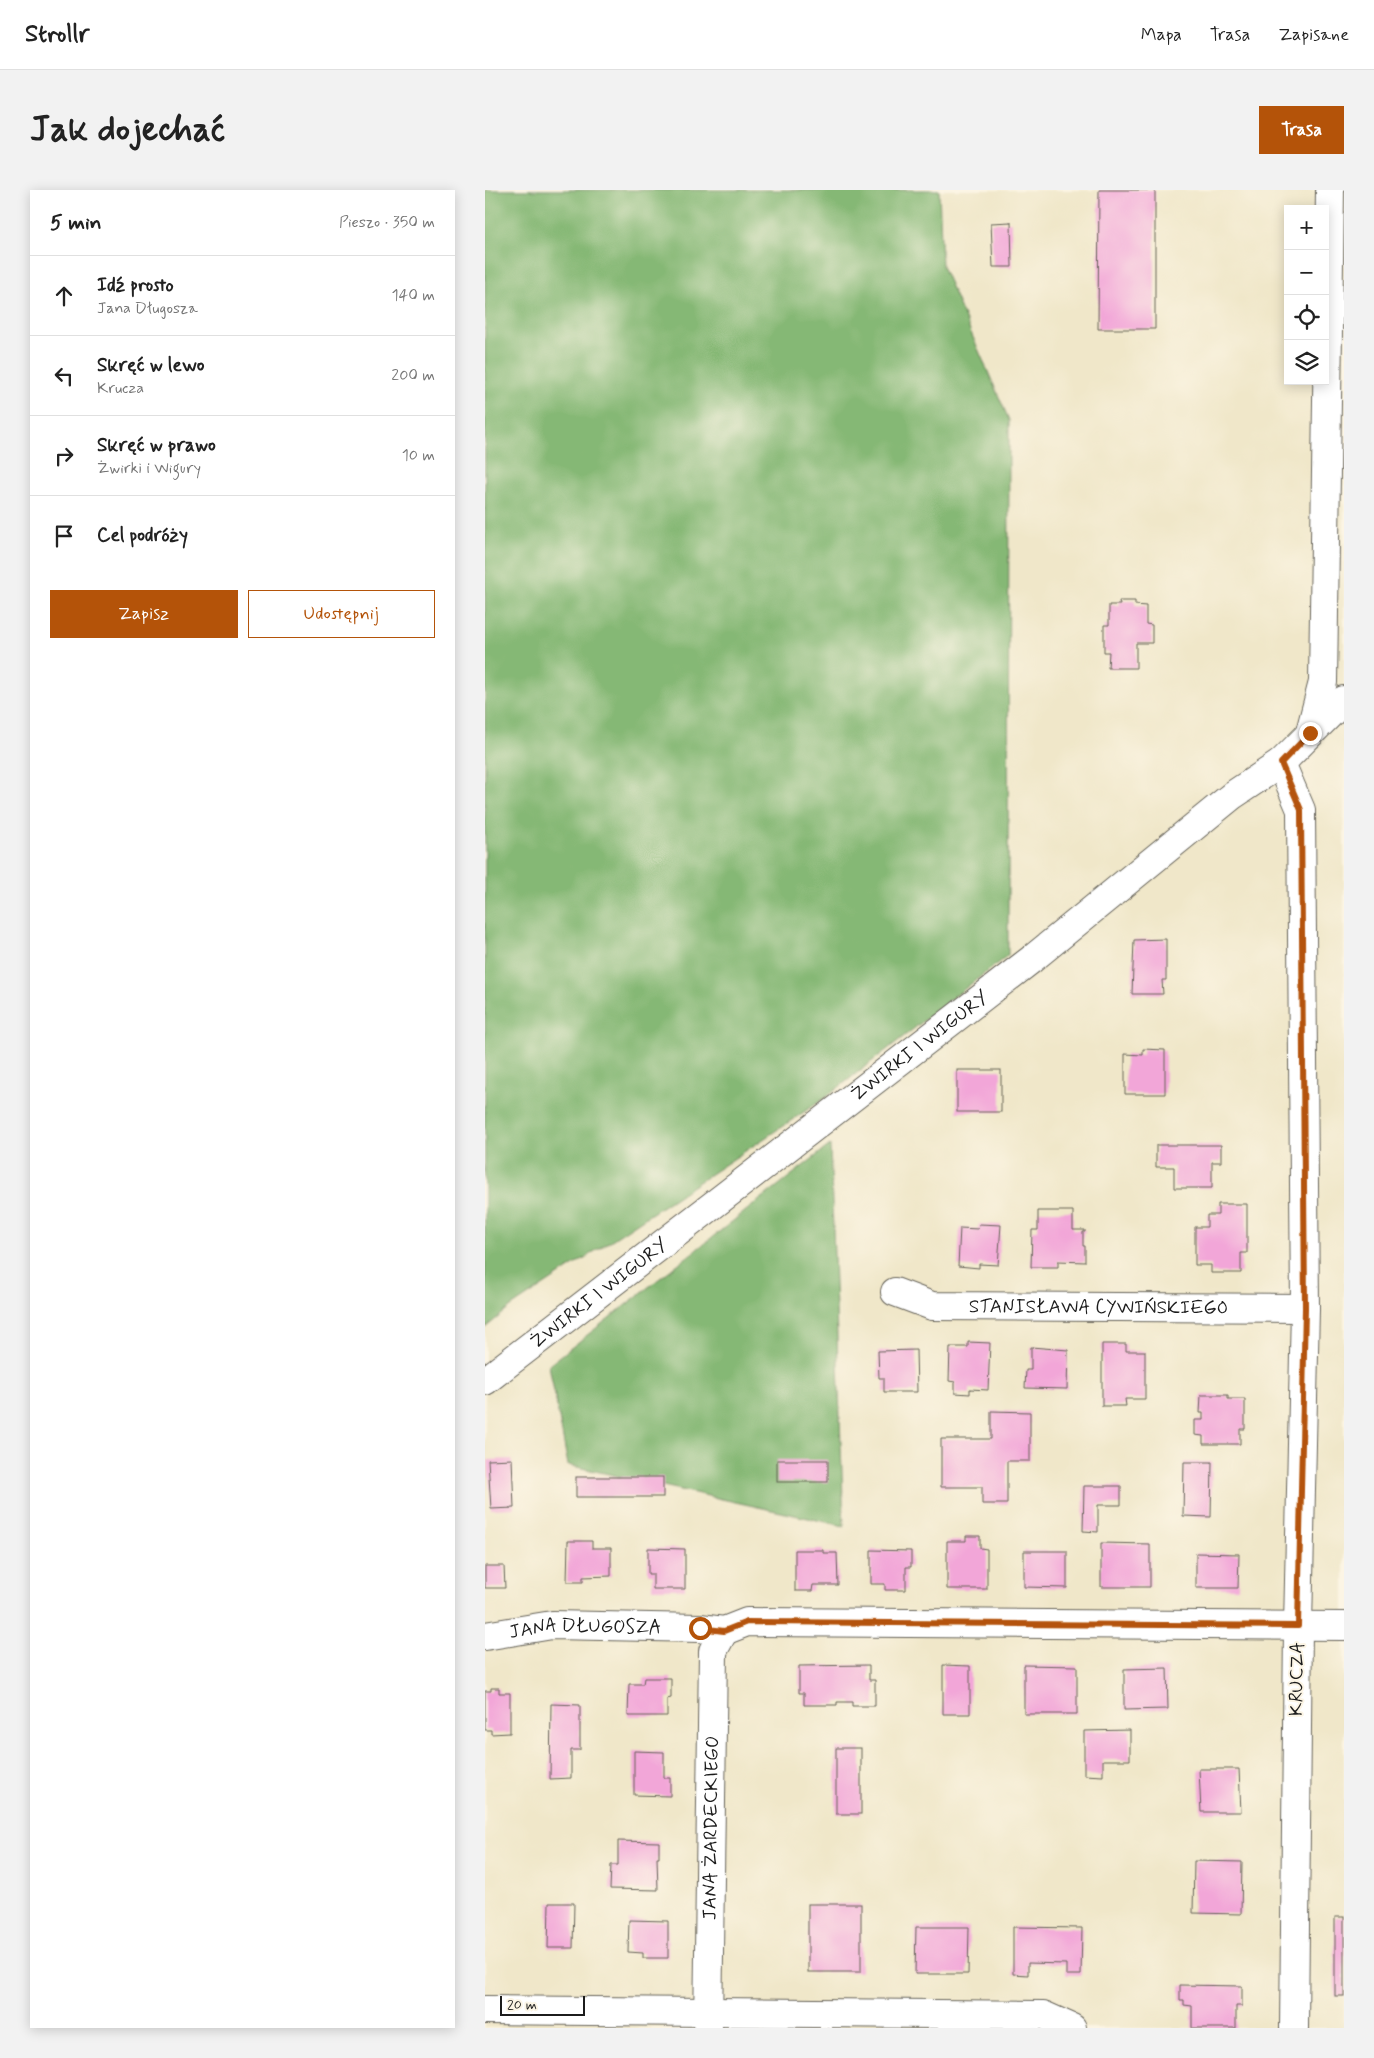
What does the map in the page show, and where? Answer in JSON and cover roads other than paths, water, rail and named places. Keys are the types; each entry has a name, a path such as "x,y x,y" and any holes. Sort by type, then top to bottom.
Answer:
{"street":[{"path":"1310,733 1323,682 1330,190"},
{"name":"ŻWIRKI I WIGURY","path":"485,1381 1032,959 1233,795 1281,763 1344,700"},
{"name":"KRUCZA","path":"1281,763 1301,810 1305,1308 1298,1626 1294,2028"},
{"name":"STANISŁAWA CYWIŃSKIEGO","path":"895,1292 932,1306 1305,1308"},
{"name":"JANA DŁUGOSZA","path":"485,1636 552,1625 700,1628 724,1631 747,1622 1344,1626"},
{"name":"JANA ŻARDECKIEGO","path":"708,2020 713,1651 724,1631"},
{"path":"485,2010 708,2020 1043,2015 1072,2028"}]}
